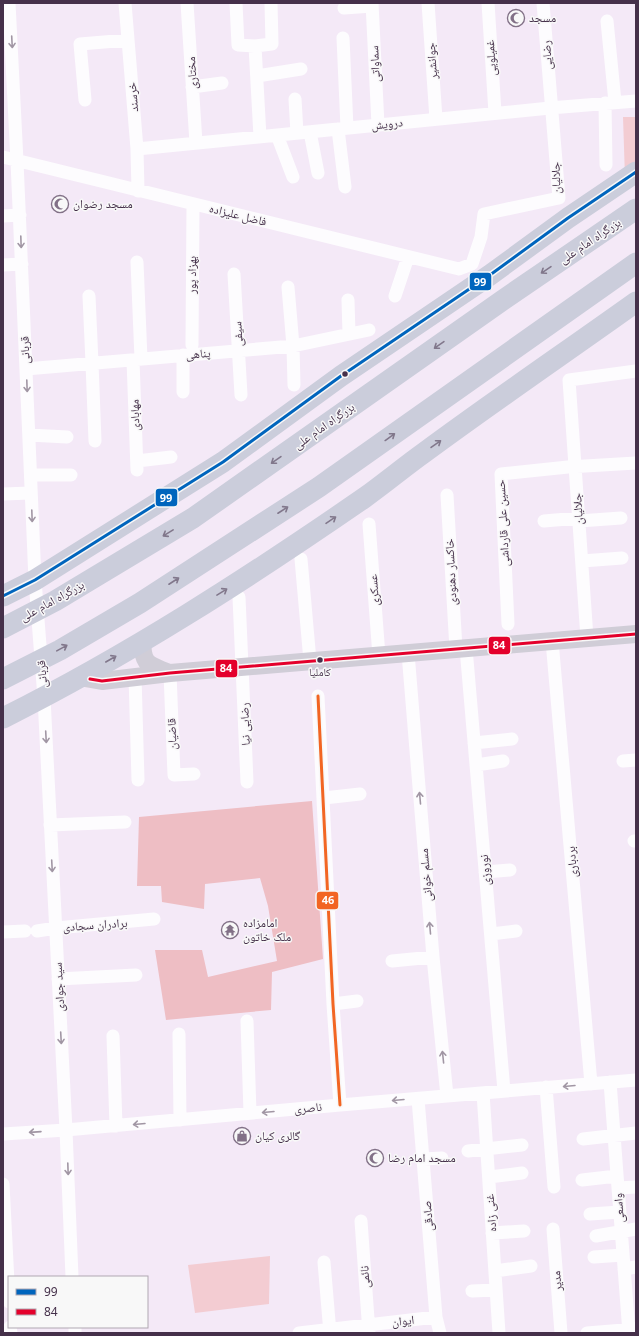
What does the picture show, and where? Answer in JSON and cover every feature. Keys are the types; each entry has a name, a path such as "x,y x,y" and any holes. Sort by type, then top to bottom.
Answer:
{"highway":[{"path":"3,596 35,580 223,462 341,376 490,276 568,218 636,172"},
{"name":"بزرگراه امام علی","path":"3,628 55,600 193,518 496,304 636,209"},
{"path":"3,679 60,650 140,603 319,487 636,263"},
{"path":"3,718 44,698 79,678 227,589 365,497 425,452 636,302"}],"main road":[{"path":"79,678 102,681 135,676 636,634"},
{"path":"142,641 142,655 148,664 170,673"}],"street":[{"name":"قربانی","path":"10,3 35,580 44,698"},
{"name":"خرسند","path":"125,3 137,149 138,191"},
{"name":"مختاری","path":"187,3 196,143"},
{"path":"236,3 238,45 255,46 272,44 271,3"},
{"name":"جوانشیر","path":"428,3 436,119"},
{"name":"غمیلویی","path":"488,3 495,113"},
{"name":"رضایی","path":"543,3 550,108"},
{"path":"344,8 372,4"},
{"name":"سماواتی","path":"372,4 378,125"},
{"path":"606,165 610,103 608,21"},
{"path":"343,38 343,128 345,187"},
{"path":"85,100 80,44 128,40"},
{"path":"255,46 260,137"},
{"path":"257,76 301,69"},
{"path":"192,87 222,84"},
{"path":"295,99 297,133"},
{"name":"درویش","path":"137,149 636,100"},
{"name":"جلالیان","path":"459,269 472,264 481,237 484,214 559,198 550,108"},
{"path":"310,132 318,173"},
{"path":"277,135 293,176"},
{"name":"فاضل علیزاده","path":"3,157 459,269"},
{"name":"بهزاد پور","path":"192,345 193,204"},
{"path":"3,216 20,215"},
{"path":"396,296 408,257"},
{"name":"مهابادی","path":"137,262 137,465 171,457"},
{"path":"3,265 22,264"},
{"name":"سیفی","path":"234,274 241,395"},
{"path":"288,287 293,346 294,385"},
{"path":"88,296 95,440"},
{"path":"348,300 349,334"},
{"name":"پناهی","path":"26,369 293,346 369,330"},
{"path":"183,355 183,392"},
{"name":"جلالیان","path":"587,638 569,380 636,371"},
{"path":"29,435 67,437"},
{"path":"576,467 636,463"},
{"name":"حسین علی قارداشی","path":"508,624 501,474 576,467"},
{"path":"30,476 71,475"},
{"path":"3,494 31,493"},
{"name":"خاکسار دهنودی","path":"447,495 461,649"},
{"path":"544,521 621,518"},
{"name":"عسکری","path":"369,524 379,656"},
{"path":"582,561 622,558"},
{"path":"302,559 310,661"},
{"name":"رضایی نیا","path":"239,597 247,782"},
{"name":"بردباری","path":"552,641 591,1084"},
{"name":"نوروزی","path":"461,649 474,743 504,1091"},
{"name":"مسلم خوانی","path":"408,653 433,957 447,1096"},
{"name":"قاضیان","path":"170,673 174,774 194,774"},
{"path":"135,676 138,780"},
{"path":"318,696 333,1004 340,1105"},
{"name":"سید جوادی","path":"44,698 72,1276"},
{"path":"474,743 512,739"},
{"path":"476,765 503,762"},
{"path":"324,798 360,794"},
{"path":"50,825 125,822"},
{"path":"485,872 510,870"},
{"name":"برادران سجادی","path":"3,932 31,931 154,919"},
{"path":"491,934 516,931"},
{"path":"392,961 433,957"},
{"path":"58,979 136,975"},
{"path":"333,1004 357,1001"},
{"path":"247,1021 250,1113"},
{"path":"179,1034 180,1120"},
{"path":"113,1036 116,1126"},
{"name":"ناصری","path":"3,1134 116,1126 418,1098 636,1080"},
{"name":"واسعی","path":"610,1082 623,1255 630,1268 631,1331"},
{"path":"546,1087 554,1186"},
{"name":"غنی زاده","path":"483,1093 499,1333"},
{"name":"صادقی","path":"418,1098 436,1317 440,1333"},
{"path":"583,1139 636,1133"},
{"path":"468,1151 522,1144"},
{"path":"423,1159 442,1158"},
{"path":"489,1177 522,1173"},
{"path":"582,1180 617,1182 636,1187"},
{"path":"3,1184 8,1282"},
{"path":"590,1214 620,1212"},
{"name":"نائمی","path":"361,1221 369,1329"},
{"name":"مدیر","path":"553,1229 561,1333"},
{"path":"596,1236 636,1230"},
{"path":"492,1233 524,1232"},
{"path":"594,1257 623,1255"},
{"path":"324,1262 330,1331"},
{"path":"495,1272 531,1266"},
{"path":"472,1291 496,1290"},
{"name":"ایوان","path":"299,1333 369,1329 436,1317"},
{"path":"587,1333 631,1331"}],"shaded area":[{"path":"623,117 636,117 636,171 625,178"},
{"path":"312,801 323,959 272,972 271,1010 166,1020 155,950 202,950 208,977 277,961 268,906 260,878 205,884 204,909 162,902 161,886 137,886 139,817"},
{"path":"270,1256 269,1304 195,1313 188,1265"}],"transit line":[{"name":"99","path":"3,596 35,580 223,462 341,376 490,275 568,218 636,172"},
{"name":"84","path":"90,679 102,681 170,673 636,634"},
{"name":"46","path":"318,696 333,1004 340,1105"}],"place":[{"name":"مسجد","path":"516,18"},
{"name":"مسجد رضوان","path":"60,204"},
{"name":"کاملیا","path":"320,660"},
{"name":"امامزاده ملک خاتون","path":"230,930"},
{"name":"گالری کیان","path":"242,1136"},
{"name":"مسجد امام رضا","path":"375,1158"}]}
